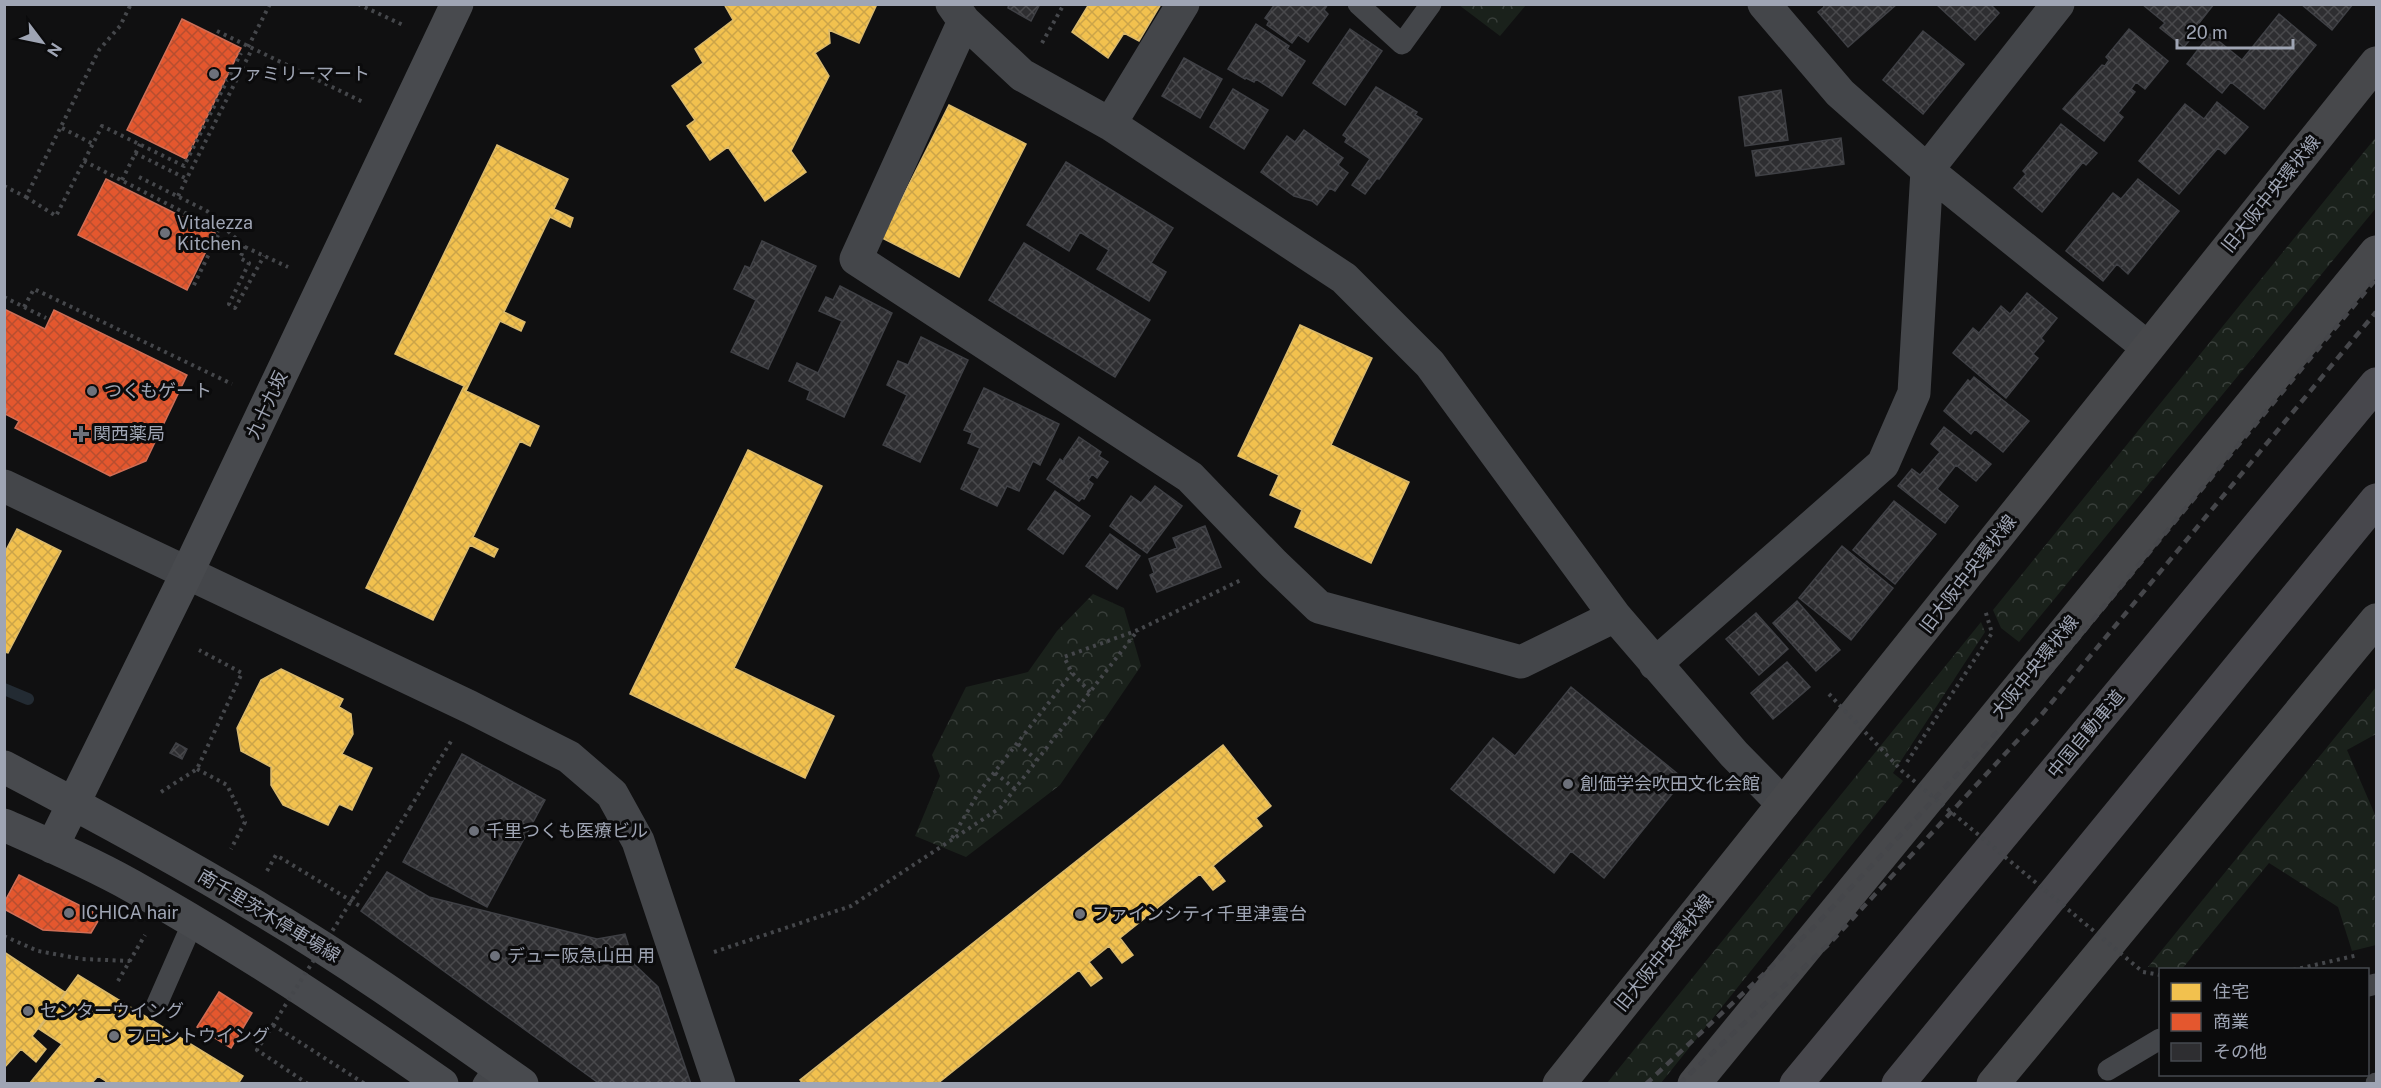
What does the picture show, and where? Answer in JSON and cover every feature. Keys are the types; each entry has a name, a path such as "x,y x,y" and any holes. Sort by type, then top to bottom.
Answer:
{"highway":[{"name":"中国自動車道","path":"1796,1083 2376,384"},
{"path":"1898,1083 2376,500"}],"main road":[{"name":"九十九坂","path":"52,847 187,573 457,4"},
{"name":"旧大阪中央環状線","path":"1559,1083 1935,617 2147,347 2376,63"},
{"name":"大阪中央環状線","path":"1694,1083 2376,252"},
{"path":"1993,1083 2376,620"},
{"name":"南千里茨木停車場線","path":"4,767 151,844 271,915 355,968 489,1074 522,1083"},
{"path":"4,825 130,885 193,922 306,990 442,1083"}],"street":[{"path":"1110,124 1183,4"},
{"path":"1764,4 1839,93 1927,170 2147,347"},
{"path":"1655,664 1883,464 1914,393 1927,170 2058,4"},
{"path":"1615,616 1521,662 1319,607 1190,477 856,259 958,13 1022,75 1110,124 1344,278 1430,364 1615,616 1734,754 1783,804"},
{"path":"4,486 470,707 569,757 612,794 638,841 677,964 719,1083"}],"lane":[{"path":"1358,4 1402,44 1431,4"},
{"path":"157,1004 193,922"},
{"path":"2108,1070 2159,1040"}],"path":[{"path":"26,197 99,50 120,26 131,4"},
{"path":"178,196 270,4"},
{"path":"358,4 403,25"},
{"path":"1039,48 1064,4"},
{"path":"217,31 365,103"},
{"path":"4,186 56,216 102,126 184,166 241,53"},
{"path":"62,128 93,144"},
{"path":"122,180 140,144"},
{"path":"135,153 187,179"},
{"path":"84,161 220,231 192,289"},
{"path":"139,177 207,211 245,247 288,267"},
{"path":"245,247 240,258 249,263 229,304 235,308 264,256"},
{"path":"24,307 34,289 232,384"},
{"path":"4,297 46,318"},
{"path":"1090,692 1072,673 1064,657 1138,630 1274,564"},
{"path":"1902,771 1992,633 1983,604"},
{"path":"677,964 851,906 1000,808 1138,630"},
{"path":"161,792 197,769 242,673 199,650"},
{"path":"952,838 979,792 1072,673"},
{"path":"1829,694 1902,771 2144,972 2159,975"},
{"path":"308,1083 257,1050 456,732"},
{"path":"1018,744 1037,760"},
{"path":"197,769 227,785 245,822 231,849"},
{"path":"994,773 1015,789"},
{"path":"267,871 276,855 363,908"},
{"path":"118,981 148,929"},
{"path":"4,936 38,951 71,957 130,960"},
{"path":"2298,968 2361,954"},
{"path":"273,1025 365,1083"}],"green space":[{"path":"1459,5 1526,5 1500,36"},
{"path":"2376,137 2376,208 2019,642 2001,628 1993,610"},
{"path":"1093,594 1124,608 1141,666 1060,785 966,857 915,836 940,776 932,755 966,687 1028,672 1057,631"},
{"path":"1981,622 1985,632 1893,773 1903,781 1661,1083 1607,1083"},
{"path":"2376,687 2376,734 2347,750 2376,817 2376,945 2352,951 2338,907 2269,863 2183,968 2148,967"}],"building: 住宅":[{"path":"724,4 877,4 859,43 829,30 830,43 815,53 829,76 791,151 806,172 765,201 728,147 710,160 687,126 695,120 672,86 703,63 695,49 733,20"},
{"path":"1089,4 1161,4 1139,41 1124,33 1108,58 1072,32"},
{"path":"949,105 1026,144 959,277 882,238"},
{"path":"497,145 568,179 554,209 573,218 570,227 550,217 504,312 525,322 521,331 500,321 466,391 539,426 530,446 520,441 473,537 498,549 494,557 470,545 433,620 366,588 464,386 395,354"},
{"path":"1300,325 1372,358 1331,445 1409,482 1371,563 1295,527 1302,510 1270,495 1279,475 1238,456"},
{"path":"748,450 822,486 734,668 834,716 805,778 630,694"},
{"path":"17,529 61,551 8,653 4,652 4,554"},
{"path":"281,669 343,699 339,707 351,714 353,734 342,754 372,768 352,810 339,804 328,825 283,805 271,785 271,767 241,751 237,728 261,680"},
{"name":"ファインシティ千里津雲台","path":"1223,745 1271,806 1256,818 1262,826 1213,866 1225,881 1213,890 1200,874 1120,938 1133,955 1122,963 1109,946 1089,962 1102,978 1091,986 1079,970 937,1084 803,1084 800,1080"},
{"name":"センターウイング","path":"4,952 66,993 32,1036 46,1049 36,1062 21,1049 4,1068"},
{"name":"フロントウイング","path":"78,975 243,1076 238,1084 105,1084 106,1081 98,1076 91,1084 29,1084 62,1044 39,1029"}],"building: 商業":[{"path":"182,19 241,48 186,159 127,130"},
{"path":"106,179 215,233 187,290 78,235"},
{"name":"つくもゲート","path":"4,309 45,329 54,310 187,375 146,461 110,476 15,428 19,421 5,414 7,409 4,407"},
{"path":"19,875 101,916 91,933 43,930 4,909 4,903"},
{"path":"219,992 252,1013 231,1048 197,1027"}],"building: その他":[{"path":"1009,4 1040,4 1031,21 1008,8"},
{"path":"1275,4 1328,4 1324,10 1328,14 1308,42 1298,35 1292,43 1267,25 1269,21 1265,18"},
{"path":"1823,4 1897,4 1848,47 1818,12 1824,7"},
{"path":"1936,4 1990,4 1999,13 1975,40"},
{"path":"2142,4 2214,4 2199,23 2202,25 2184,47 2160,28 2165,23"},
{"path":"2301,4 2353,4 2332,30"},
{"path":"2279,14 2316,45 2264,109 2231,82 2222,93 2187,64 2210,34 2242,60"},
{"path":"1256,24 1289,46 1287,49 1305,61 1282,96 1256,79 1254,82 1245,79 1228,69"},
{"path":"1350,29 1382,51 1345,105 1313,83"},
{"path":"2129,29 2168,61 2145,89 2136,82 2131,89 2135,92 2118,113 2123,117 2104,141 2063,109 2102,65 2105,66 2109,60 2106,57"},
{"path":"1923,31 1964,64 1923,114 1883,80"},
{"path":"1184,58 1222,79 1200,118 1162,96"},
{"path":"1376,87 1417,112 1415,115 1422,119 1379,179 1377,178 1365,194 1352,185 1370,159 1345,142 1347,138 1343,135"},
{"path":"1233,89 1268,110 1244,149 1210,127"},
{"path":"1781,90 1788,140 1745,146 1739,97"},
{"path":"2217,102 2248,127 2225,154 2218,148 2179,194 2139,161 2185,104 2204,119"},
{"path":"2061,124 2097,153 2086,165 2083,162 2042,212 2014,188 2026,174 2023,171"},
{"path":"1304,130 1343,158 1338,165 1348,173 1335,191 1330,188 1317,205 1312,201 1294,196 1261,172 1287,136 1295,142"},
{"path":"1841,138 1844,164 1756,176 1752,151"},
{"path":"1066,162 1173,228 1151,263 1166,272 1149,301 1097,269 1109,250 1080,232 1069,251 1027,225"},
{"path":"2138,179 2179,211 2128,274 2117,264 2103,281 2066,251 2113,193 2121,199"},
{"path":"762,241 816,266 768,369 731,352 756,300 734,289 745,266 750,268"},
{"path":"1024,243 1150,320 1115,377 989,300"},
{"path":"840,286 892,313 844,417 807,399 810,391 789,381 797,363 818,373 842,321 819,311 826,297 833,300"},
{"path":"2027,293 2057,318 2041,338 2044,341 2033,354 2038,358 2006,398 1953,353 1973,328 1979,333 2001,306 2010,314"},
{"path":"921,337 968,360 920,462 883,445 907,395 887,385 898,361 908,365"},
{"path":"1974,377 2029,421 2003,452 1975,429 1971,434 1944,411 1968,380 1970,382"},
{"path":"984,388 1059,424 1040,465 1033,461 1019,491 1007,486 997,506 961,489 980,448 968,443 972,433 964,430"},
{"path":"1944,427 1991,464 1976,481 1956,465 1937,489 1958,506 1945,523 1898,486 1912,469 1920,475 1940,452 1931,444"},
{"path":"1079,437 1101,452 1099,456 1108,462 1097,478 1092,474 1088,480 1093,484 1084,499 1079,501 1047,479 1060,459 1064,462"},
{"path":"1155,486 1182,506 1147,553 1110,526 1131,496 1141,503"},
{"path":"1055,491 1090,516 1063,554 1028,529"},
{"path":"1894,501 1936,534 1895,584 1853,550"},
{"path":"1205,526 1221,567 1157,592 1150,575 1154,573 1149,559 1177,548 1173,538"},
{"path":"1110,534 1140,556 1117,589 1086,566"},
{"path":"1842,546 1893,588 1851,640 1799,598"},
{"path":"1797,601 1840,650 1816,671 1773,623"},
{"path":"1756,613 1788,649 1759,675 1726,639"},
{"path":"1787,662 1810,687 1773,719 1751,693"},
{"name":"創価学会吹田文化会館","path":"1571,687 1684,779 1604,878 1571,851 1554,873 1451,789 1493,738 1515,756"},
{"path":"176,743 187,749 182,759 170,753"},
{"name":"千里つくも医療ビル","path":"462,754 545,800 487,907 403,862"},
{"path":"387,872 429,897 597,939 625,934 634,964 658,987 691,1084 600,1084 361,911"}],"waterway":[{"path":"4,689 28,699"}],"railway":[{"path":"1646,1084 1814,927 2026,701 2376,279"},
{"path":"1679,1084 1830,943 2042,714 2376,312"}],"place":[{"name":"ファミリーマート","path":"214,74"},
{"name":"Vitalezza Kitchen","path":"165,233"},
{"name":"つくもゲート","path":"92,391"},
{"name":"関西薬局","path":"81,434"},
{"name":"創価学会吹田文化会館","path":"1568,784"},
{"name":"千里つくも医療ビル","path":"474,831"},
{"name":"ICHICA hair","path":"69,913"},
{"name":"ファインシティ千里津雲台","path":"1080,914"},
{"name":"デュー阪急山田 用","path":"495,956"},
{"name":"センターウイング","path":"28,1011"},
{"name":"フロントウイング","path":"114,1036"}]}
